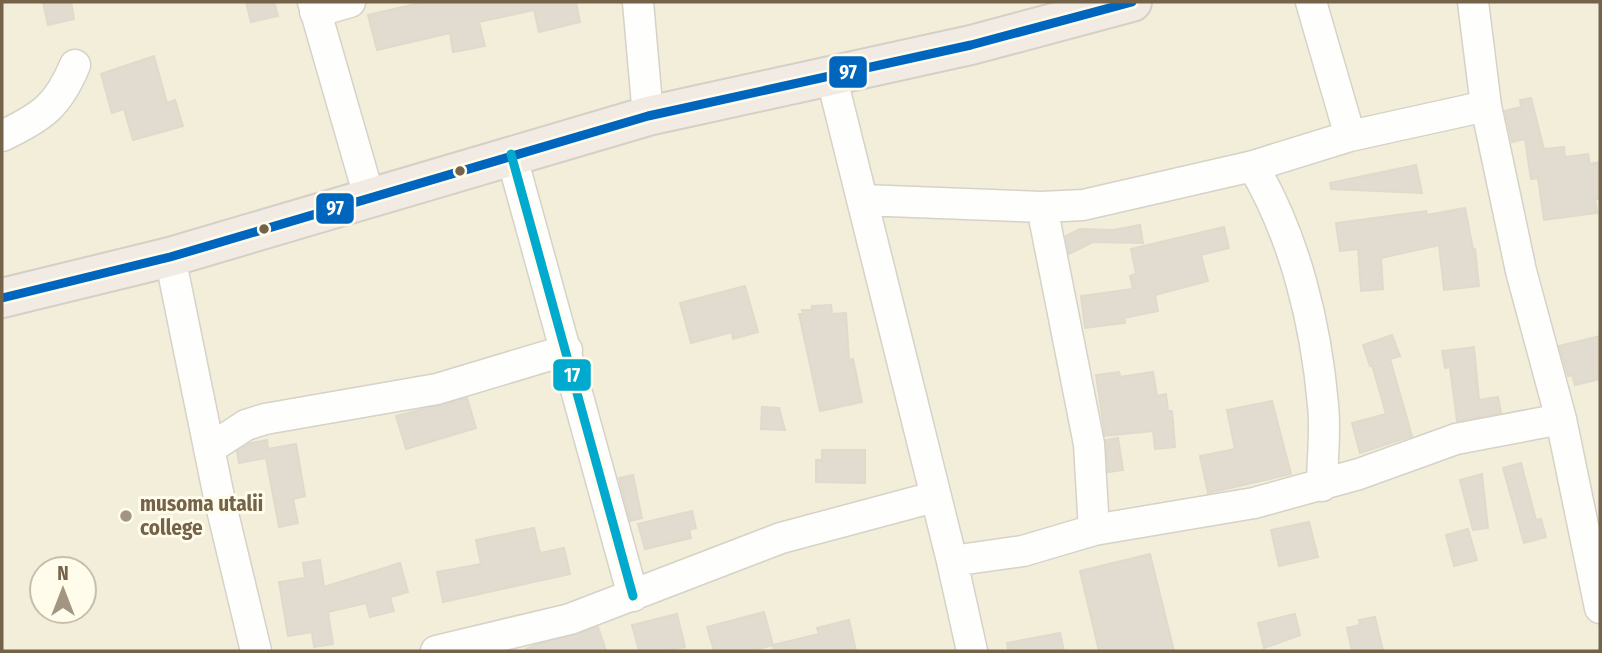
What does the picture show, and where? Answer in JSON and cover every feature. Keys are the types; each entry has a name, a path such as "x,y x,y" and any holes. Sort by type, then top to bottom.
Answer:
{"highway":[{"path":"2,298 170,257 370,200 511,154 648,116 971,45 1132,2"}],"street":[{"path":"350,2 314,7 370,200"},
{"path":"638,2 648,116"},
{"path":"1311,2 1350,136"},
{"path":"1473,2 1486,106 1521,271 1561,419 1600,608"},
{"path":"2,136 52,107 64,90 75,65"},
{"path":"831,75 972,651"},
{"path":"862,200 1042,207 1083,205 1124,198 1253,166 1350,136 1486,106"},
{"path":"511,154 633,596"},
{"path":"1253,166 1276,211 1292,253 1317,355 1324,408 1322,486"},
{"path":"1042,207 1089,444 1094,530"},
{"path":"170,257 209,449 257,651"},
{"path":"209,449 246,425 265,419 437,390 567,350"},
{"path":"952,561 1023,551 1094,530 1254,503 1322,486 1456,439 1561,419"},
{"path":"436,651 570,620 781,538 934,497"}],"shaded area":[{"path":"2,2 1600,2 1600,651 2,651"}],"building":[{"path":"43,2 71,2 74,19 48,25"},
{"path":"246,2 274,2 278,16 251,22"},
{"path":"424,2 576,2 580,22 539,32 534,10 479,22 485,46 453,52 450,33 377,50 368,15"},
{"path":"154,56 167,103 175,100 183,126 133,140 124,109 112,113 101,74"},
{"path":"1531,98 1544,149 1564,147 1565,157 1588,154 1590,164 1600,162 1600,199 1595,199 1597,213 1544,220 1538,178 1531,179 1525,139 1512,142 1505,111 1521,107 1520,100"},
{"path":"1416,165 1422,193 1331,189 1330,183"},
{"path":"1465,208 1475,249 1479,286 1444,290 1439,245 1381,258 1383,289 1361,291 1358,249 1340,251 1336,223 1426,211 1427,215"},
{"path":"1140,225 1143,243 1093,242 1069,254 1066,236 1080,229 1113,230"},
{"path":"1224,227 1229,248 1201,255 1208,281 1155,295 1158,311 1124,318 1125,323 1085,328 1081,296 1133,289 1130,276 1136,274 1131,249"},
{"path":"745,286 758,332 733,339 732,332 691,343 680,303"},
{"path":"831,305 832,314 846,313 849,360 853,359 862,402 820,411 799,314 803,314 802,310 812,310 812,306"},
{"path":"1392,335 1400,356 1390,359 1412,436 1360,453 1352,423 1386,414 1372,365 1370,366 1363,345"},
{"path":"1600,336 1600,379 1575,385 1572,375 1568,376 1559,346"},
{"path":"1474,347 1479,400 1498,397 1501,413 1457,421 1450,367 1445,368 1442,351"},
{"path":"1119,372 1120,377 1153,372 1157,396 1166,394 1168,411 1172,411 1175,447 1155,449 1153,431 1105,436 1096,375"},
{"path":"467,398 476,428 406,449 396,416"},
{"path":"1272,401 1291,474 1208,493 1200,456 1235,449 1227,410"},
{"path":"762,407 779,408 785,430 761,429"},
{"path":"1118,438 1123,470 1108,472 1106,440"},
{"path":"267,440 268,449 296,444 305,496 293,499 298,523 279,527 266,458 239,463 237,451 251,443"},
{"path":"822,450 865,450 865,483 816,482 816,460 822,460"},
{"path":"1521,463 1536,520 1541,519 1546,537 1524,543 1503,468"},
{"path":"1482,474 1488,528 1473,530 1460,480"},
{"path":"633,475 642,518 630,521 619,478"},
{"path":"692,511 696,528 689,530 691,538 645,549 638,524"},
{"path":"1309,522 1318,557 1279,566 1271,530"},
{"path":"534,528 540,553 564,548 570,574 443,602 437,572 481,564 476,540"},
{"path":"1468,529 1477,560 1454,566 1446,535"},
{"path":"1150,554 1174,651 1099,651 1080,571"},
{"path":"320,560 324,587 400,563 408,592 390,597 394,611 370,617 366,603 328,612 333,644 314,647 312,632 288,636 279,582 305,578 303,563"},
{"path":"764,612 773,645 750,651 714,651 707,627"},
{"path":"677,614 685,647 665,651 639,651 632,625"},
{"path":"1295,614 1300,635 1264,648 1258,623"},
{"path":"1375,617 1383,651 1352,651 1347,628 1360,625 1359,620"},
{"path":"849,620 856,651 774,651 773,645 819,634 817,628"},
{"path":"598,627 606,651 526,649 536,645"},
{"path":"1060,633 1064,651 1008,651 1007,643"}],"transit line":[{"name":"97","path":"2,298 170,257 648,116 971,45 1132,2"},
{"name":"17","path":"511,154 633,596"}],"place":[{"name":"musoma utalii college","path":"126,516"}]}
